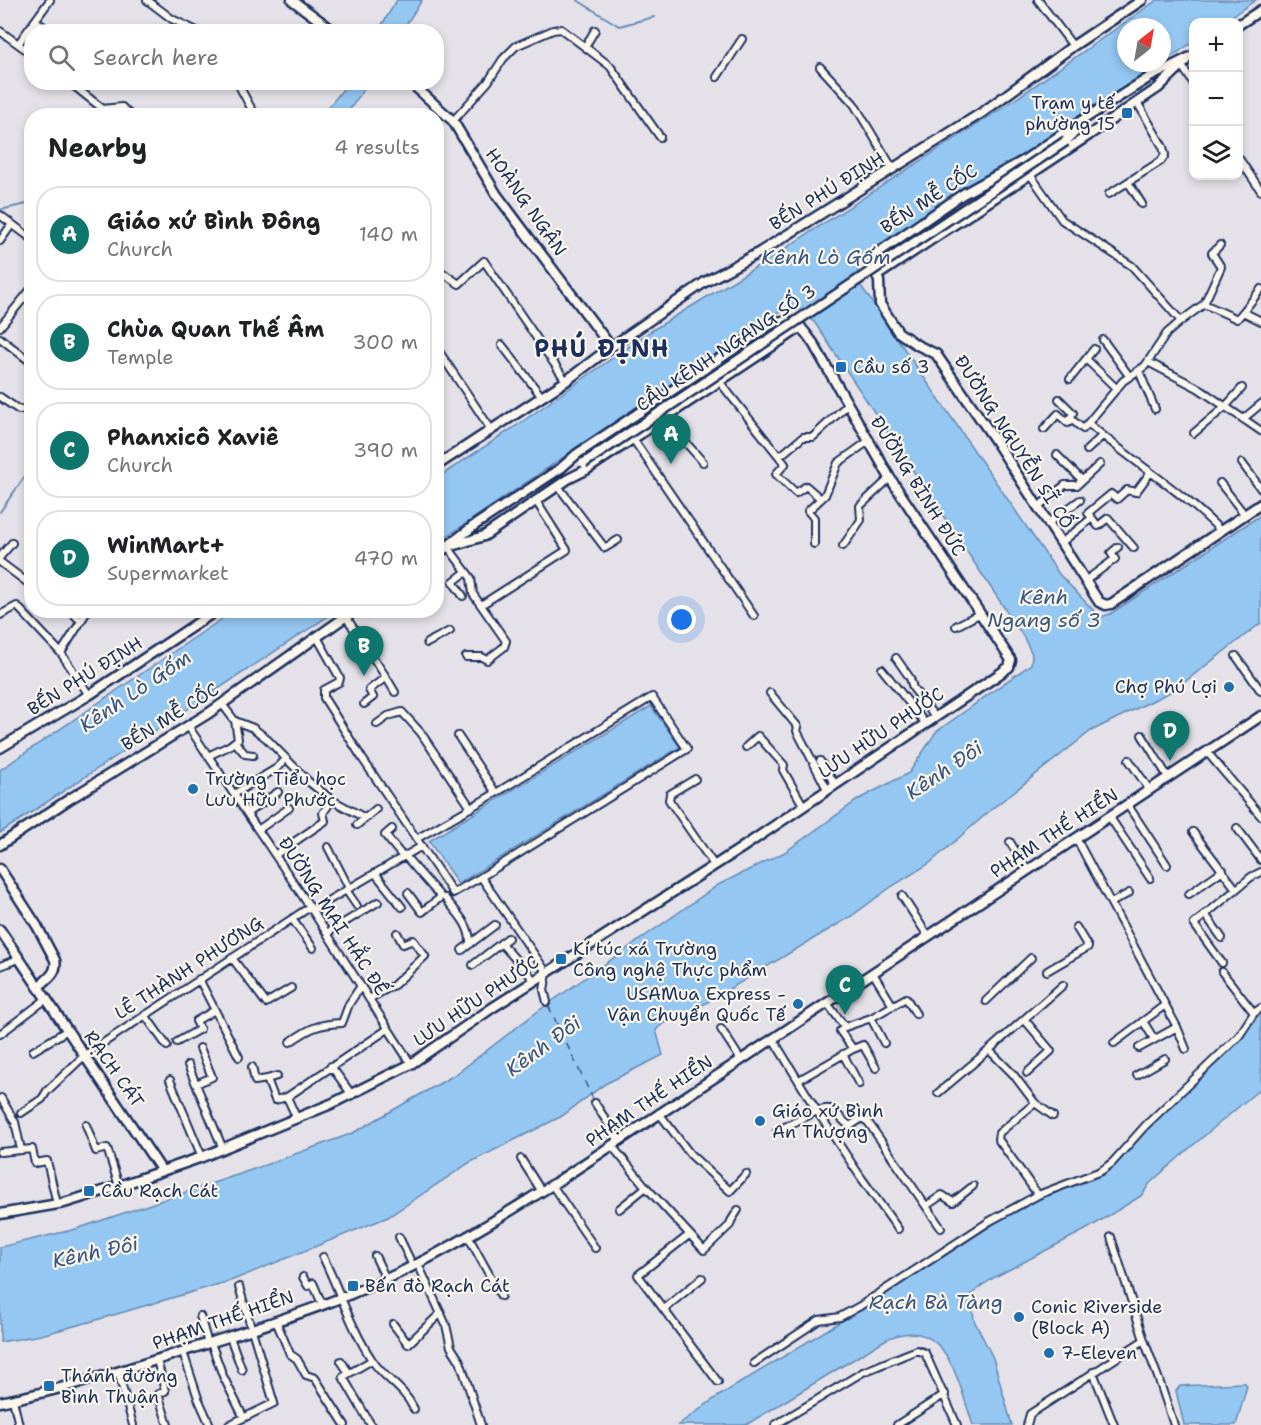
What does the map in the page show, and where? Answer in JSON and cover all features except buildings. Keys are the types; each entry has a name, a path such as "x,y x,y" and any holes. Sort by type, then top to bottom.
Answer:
{"street":[{"path":"34,24 50,0"},
{"path":"147,0 182,24"},
{"path":"292,0 324,24"},
{"path":"1038,0 1073,46"},
{"name":"BẾN PHÚ ĐỊNH","path":"444,460 492,431 566,381 705,282 760,252 983,112 1073,46 1142,0"},
{"path":"1243,22 1261,10"},
{"path":"36,21 40,24"},
{"path":"453,121 488,82 502,59 516,46 553,30 561,29 610,66 660,137"},
{"path":"585,47 595,30"},
{"path":"0,31 24,48"},
{"path":"18,44 24,36"},
{"path":"717,77 742,39"},
{"name":"BẾN MỄ CỐC","path":"1189,58 1150,77 1023,161 963,194 883,249 874,259 875,271 878,275 1089,135 1158,88 1189,60"},
{"path":"1182,66 1189,76"},
{"path":"820,67 855,104 893,169"},
{"path":"1150,77 1158,88"},
{"path":"79,90 103,108 123,108"},
{"path":"241,90 250,108"},
{"name":"HOÀNG NGÂN","path":"419,90 439,108"},
{"path":"1109,194 1161,161 1165,155 1137,102"},
{"name":"HOÀNG NGÂN","path":"444,113 453,121 497,195 611,347"},
{"name":"BẾN MỄ CỐC","path":"1066,141 1081,121"},
{"name":"BẾN MỄ CỐC","path":"1066,141 1089,135"},
{"name":"CẦU KÊNH NGANG SỐ 3","path":"584,463 1066,141"},
{"path":"1243,163 1261,191"},
{"path":"1029,173 1062,220 1132,266 1181,321"},
{"path":"1128,182 1142,204"},
{"path":"0,215 24,233"},
{"path":"0,241 12,224"},
{"path":"1059,399 1073,413 1070,418 1083,429 1117,389 1148,362 1167,333 1204,304 1221,267 1212,252 1220,245"},
{"path":"444,274 459,284 484,261 566,381"},
{"name":"ĐƯỜNG NGUYỄN SĨ CỐ","path":"878,275 880,304 898,332 936,354 1099,602 1106,605 1112,604 1221,531"},
{"path":"1204,304 1236,319 1261,289"},
{"path":"0,327 24,297"},
{"path":"1243,312 1261,321"},
{"path":"444,550 475,525 561,468 577,454 773,323 787,321 797,323 801,327 484,536 448,547"},
{"name":"ĐƯỜNG BÌNH ĐỨC","path":"801,327 839,386 847,405 870,440 890,478 1011,660"},
{"path":"0,338 24,357"},
{"path":"1102,340 1130,377"},
{"path":"502,345 542,397"},
{"path":"1070,379 1094,349"},
{"path":"444,359 492,431"},
{"path":"1086,359 1117,389"},
{"path":"1148,362 1198,388 1261,431"},
{"path":"1138,371 1155,409"},
{"path":"718,381 785,464 776,474 796,493 806,486 821,499"},
{"path":"1194,433 1225,407 1242,388"},
{"path":"0,397 19,410 24,408"},
{"path":"1243,419 1261,404"},
{"path":"780,456 803,437 813,437 847,405"},
{"path":"1044,429 1058,414 1068,423 1072,419"},
{"path":"664,418 703,462"},
{"path":"1088,423 1200,510 1221,531 1261,504"},
{"path":"1087,450 1102,436"},
{"path":"633,439 754,616"},
{"path":"814,544 814,518 808,511 825,495 838,463 870,440"},
{"path":"1057,455 1083,480"},
{"path":"561,468 584,463"},
{"path":"568,479 584,463"},
{"path":"1038,507 1065,485 1077,485 1100,464"},
{"path":"1242,464 1261,489"},
{"path":"1134,548 1108,518 1098,526 1088,513 1111,494 1117,500 1126,490 1136,492 1150,473"},
{"path":"843,546 861,520 860,507 890,478"},
{"path":"1220,483 1245,514"},
{"path":"558,486 605,548 618,540"},
{"path":"1048,523 1080,500"},
{"path":"481,605 567,550 536,501"},
{"path":"508,505 514,515"},
{"path":"1061,543 1092,518"},
{"path":"0,557 12,543"},
{"path":"448,547 471,579 473,594 506,641 504,647 487,660 482,657 466,657"},
{"path":"1085,581 1115,559 1111,553 1118,547"},
{"path":"0,562 24,580"},
{"path":"463,596 453,582 466,572"},
{"path":"0,615 17,606 24,613"},
{"path":"956,626 979,614"},
{"path":"28,618 61,653 89,695"},
{"path":"78,618 81,621"},
{"path":"61,653 82,618"},
{"name":"BẾN PHÚ ĐỊNH","path":"0,748 89,695 205,618"},
{"name":"BẾN MỄ CỐC","path":"0,846 68,800 222,704 345,618"},
{"path":"347,618 395,692"},
{"path":"427,643 450,631"},
{"path":"317,637 340,678 339,682 324,690 324,698 362,759 418,838 453,893 687,749 652,697 418,838"},
{"path":"1236,656 1261,691"},
{"path":"896,658 910,678 913,688 935,717"},
{"name":"LƯU HỮU PHƯỚC","path":"0,1214 57,1204 119,1186 202,1157 352,1095 411,1064 999,675 1009,667 1011,660"},
{"path":"882,669 925,723"},
{"path":"364,704 373,697 369,690 386,677"},
{"path":"770,693 798,727 797,731 831,787"},
{"path":"208,756 238,739 235,721 222,704"},
{"path":"377,724 388,716 402,712 422,732 471,808"},
{"name":"PHẠM THẾ HIỂN","path":"0,1402 118,1372 230,1337 322,1304 415,1265 542,1192 1261,716"},
{"path":"235,721 253,728 266,738 309,782 332,800 365,818"},
{"name":"ĐƯỜNG MAI HẮC ĐẾ","path":"188,726 327,933 411,1064"},
{"path":"1142,735 1168,777"},
{"path":"458,736 496,793"},
{"path":"746,747 758,736 784,765 783,770 802,805"},
{"path":"235,742 245,754 253,756"},
{"path":"1207,752 1261,816"},
{"path":"234,794 277,768 286,759"},
{"path":"1129,760 1149,789"},
{"path":"820,761 831,787"},
{"path":"695,779 670,794 669,800 714,865"},
{"path":"247,813 278,792"},
{"path":"275,855 325,821 323,813 332,800"},
{"path":"1127,804 1167,865"},
{"path":"258,830 289,808"},
{"path":"357,825 376,809"},
{"path":"1109,816 1150,878"},
{"path":"1237,828 1261,860"},
{"path":"392,829 385,835 441,897 422,912 408,893"},
{"path":"1193,832 1236,890"},
{"path":"1076,838 1177,1027 1186,1049"},
{"path":"1010,842 1027,870"},
{"name":"LÊ THÀNH PHƯƠNG","path":"21,1113 42,1099 47,1091 85,1055 145,1015 292,919 422,846"},
{"path":"328,847 357,906"},
{"path":"0,869 37,926 55,960 54,972 38,987"},
{"path":"1189,894 1223,870"},
{"path":"1222,963 1194,924 1251,877 1261,872"},
{"path":"375,873 402,907"},
{"path":"481,877 547,973 544,990 547,1002"},
{"path":"1112,903 1129,893"},
{"path":"902,896 928,936"},
{"path":"445,898 465,924 470,936 470,944"},
{"path":"327,933 378,902"},
{"path":"1205,914 1222,938"},
{"path":"292,919 313,948"},
{"path":"462,950 495,925"},
{"path":"1047,971 1088,947 1077,927"},
{"name":"RẠCH CÁT","path":"0,930 162,1171"},
{"path":"369,999 394,985 425,956 413,940 403,944 397,933"},
{"path":"473,965 508,938"},
{"path":"501,943 535,981"},
{"path":"0,966 18,958"},
{"path":"232,958 266,1003 291,988"},
{"path":"986,1001 1031,958"},
{"path":"1222,972 1254,1013"},
{"path":"873,973 893,1006"},
{"path":"198,980 239,1057"},
{"path":"938,1093 1063,985"},
{"path":"290,1042 308,1029 322,1024 342,1023 349,1004 361,986"},
{"path":"853,1049 840,1031 845,1027 871,1018 906,998 916,1014"},
{"path":"0,1034 45,1000"},
{"path":"827,1003 845,1027"},
{"path":"1114,1043 1165,1005"},
{"path":"754,1363 819,1320 840,1317 860,1306 990,1221 1038,1195 1101,1171 1112,1163 1145,1126 1239,1035 1254,1013 1261,1008"},
{"path":"177,1042 200,1029 196,1021 215,1010"},
{"path":"145,1015 167,1046"},
{"path":"871,1018 885,1042"},
{"path":"1024,1019 1051,1051 1027,1073"},
{"path":"1143,1022 1154,1039"},
{"path":"1139,1048 1177,1027"},
{"path":"267,1079 275,1100 287,1097 388,1029"},
{"path":"721,1029 741,1060"},
{"path":"33,1051 66,1031"},
{"path":"773,1039 817,1111 898,1229"},
{"path":"799,1080 863,1045 876,1068"},
{"path":"196,1084 212,1077 200,1048"},
{"path":"989,1050 1013,1074 1035,1103 1053,1116"},
{"path":"843,1054 860,1084"},
{"path":"1137,1075 1165,1059"},
{"path":"188,1065 223,1149"},
{"path":"331,1066 352,1095"},
{"path":"252,1067 255,1081 277,1076"},
{"path":"171,1080 202,1157"},
{"path":"287,1097 297,1119"},
{"path":"1,1098 15,1122 21,1150"},
{"path":"1035,1103 999,1133 998,1139 1038,1195"},
{"path":"595,1104 615,1143 646,1187 704,1250 730,1225 738,1210"},
{"path":"777,1131 826,1107 831,1108 850,1126 862,1118 868,1122 941,1228"},
{"path":"659,1113 690,1154 730,1191 746,1174"},
{"path":"86,1125 96,1151 107,1148 119,1186"},
{"path":"0,1152 32,1149 35,1163 47,1161 57,1204"},
{"path":"521,1159 542,1192"},
{"path":"552,1185 595,1248"},
{"path":"926,1206 942,1195 953,1202 974,1186"},
{"path":"620,1209 646,1187"},
{"path":"689,1235 638,1275 718,1382"},
{"path":"468,1236 501,1296"},
{"path":"399,1237 441,1313 451,1347 460,1361 481,1425"},
{"path":"1111,1237 1143,1340 1174,1425"},
{"path":"375,1256 386,1278"},
{"path":"323,1257 342,1296 356,1333 380,1372 407,1394 414,1409"},
{"path":"303,1277 308,1286 313,1283 322,1304"},
{"path":"664,1309 702,1278"},
{"path":"229,1425 274,1403 239,1287"},
{"path":"393,1324 408,1344 441,1313"},
{"path":"200,1316 223,1376 244,1418"},
{"path":"276,1321 290,1354 297,1359 306,1375 315,1378 345,1425"},
{"path":"230,1337 242,1371"},
{"path":"1027,1425 1030,1414 1143,1340"},
{"path":"775,1425 863,1372 917,1350 925,1353 957,1425"},
{"path":"183,1352 198,1398 210,1425"},
{"path":"371,1425 343,1377 372,1359"},
{"path":"157,1360 165,1391 158,1394 168,1425"},
{"path":"341,1361 348,1373"},
{"path":"118,1372 133,1425"},
{"path":"1093,1372 1114,1425"},
{"path":"897,1425 945,1394"},
{"path":"13,1400 19,1425"}],"water":[{"path":"397,0 422,0 407,24 382,24"},
{"name":"Kênh Đôi","path":"1157,0 1256,0 1229,18 1189,18 1189,45 1171,57 1171,18 1131,18"},
{"name":"Kênh Đôi","path":"1117,28 1117,72 1149,72 998,173 864,255 857,264 859,283 1059,574 1097,614 1101,617 1110,614 1261,515 1261,623 1174,690 1091,731 993,808 930,863 891,887 850,917 684,1016 664,1023 656,1030 663,1055 605,1084 562,1116 469,1163 388,1217 233,1280 41,1335 0,1342 0,1247 76,1229 353,1133 456,1074 538,1011 718,885 785,852 859,799 909,773 936,732 1031,664 1032,654 1023,636 815,323 801,310 794,308 776,313 444,538 444,473 651,331 761,264 1004,107"},
{"path":"342,90 363,90 351,108 328,108"},
{"name":"Kênh Lò Gốm","path":"223,618 325,618 0,833 0,770"},
{"path":"651,706 680,747 458,884 429,841"},
{"name":"Rạch Bà Tàng","path":"1261,1011 1261,1088 1150,1183 1141,1196 1087,1229 995,1277 971,1295 974,1320 993,1358 1012,1425 973,1425 955,1372 946,1356 936,1343 922,1335 906,1334 885,1340 746,1425 678,1425 717,1397 871,1303 1017,1209 1109,1169"},
{"path":"1245,1383 1247,1386 1236,1425 1184,1425 1176,1391 1180,1386"}],"waterway":[{"path":"577,0 619,26 654,17"},
{"path":"0,210 24,205"},
{"name":"RẠCH CÁT","path":"0,512 24,478"}],"ferry route":[{"path":"548,1005 594,1101"}],"place":[{"name":"Trạm y tế phường 15","path":"1127,113"},
{"name":"Cầu số 3","path":"841,367"},
{"name":"Giáo xứ Bình Đông","path":"671,464"},
{"name":"Chùa Quan Thế Âm","path":"364,676"},
{"name":"Chợ Phú Lợi","path":"1229,687"},
{"name":"WinMart+","path":"1170,761"},
{"name":"Trường Tiểu học Lưu Hữu Phước","path":"193,789"},
{"name":"Kí túc xá Trường Công nghệ Thực phẩm","path":"561,959"},
{"name":"USAMua Express - Vận Chuyển Quốc Tế","path":"798,1004"},
{"name":"Phanxicô Xaviê","path":"845,1015"},
{"name":"Giáo xứ Bình An Thượng","path":"760,1121"},
{"name":"Cầu Rạch Cát","path":"89,1191"},
{"name":"Bến đò Rạch Cát","path":"353,1286"},
{"name":"Conic Riverside (Block A)","path":"1019,1317"},
{"name":"7-Eleven","path":"1049,1353"},
{"name":"Thánh đường Bình Thuận","path":"49,1386"}],"district":[{"name":"PHÚ ĐỊNH","path":"602,349"}],"water label":[{"name":"Kênh Ngang số 3","path":"1044,608"}]}
